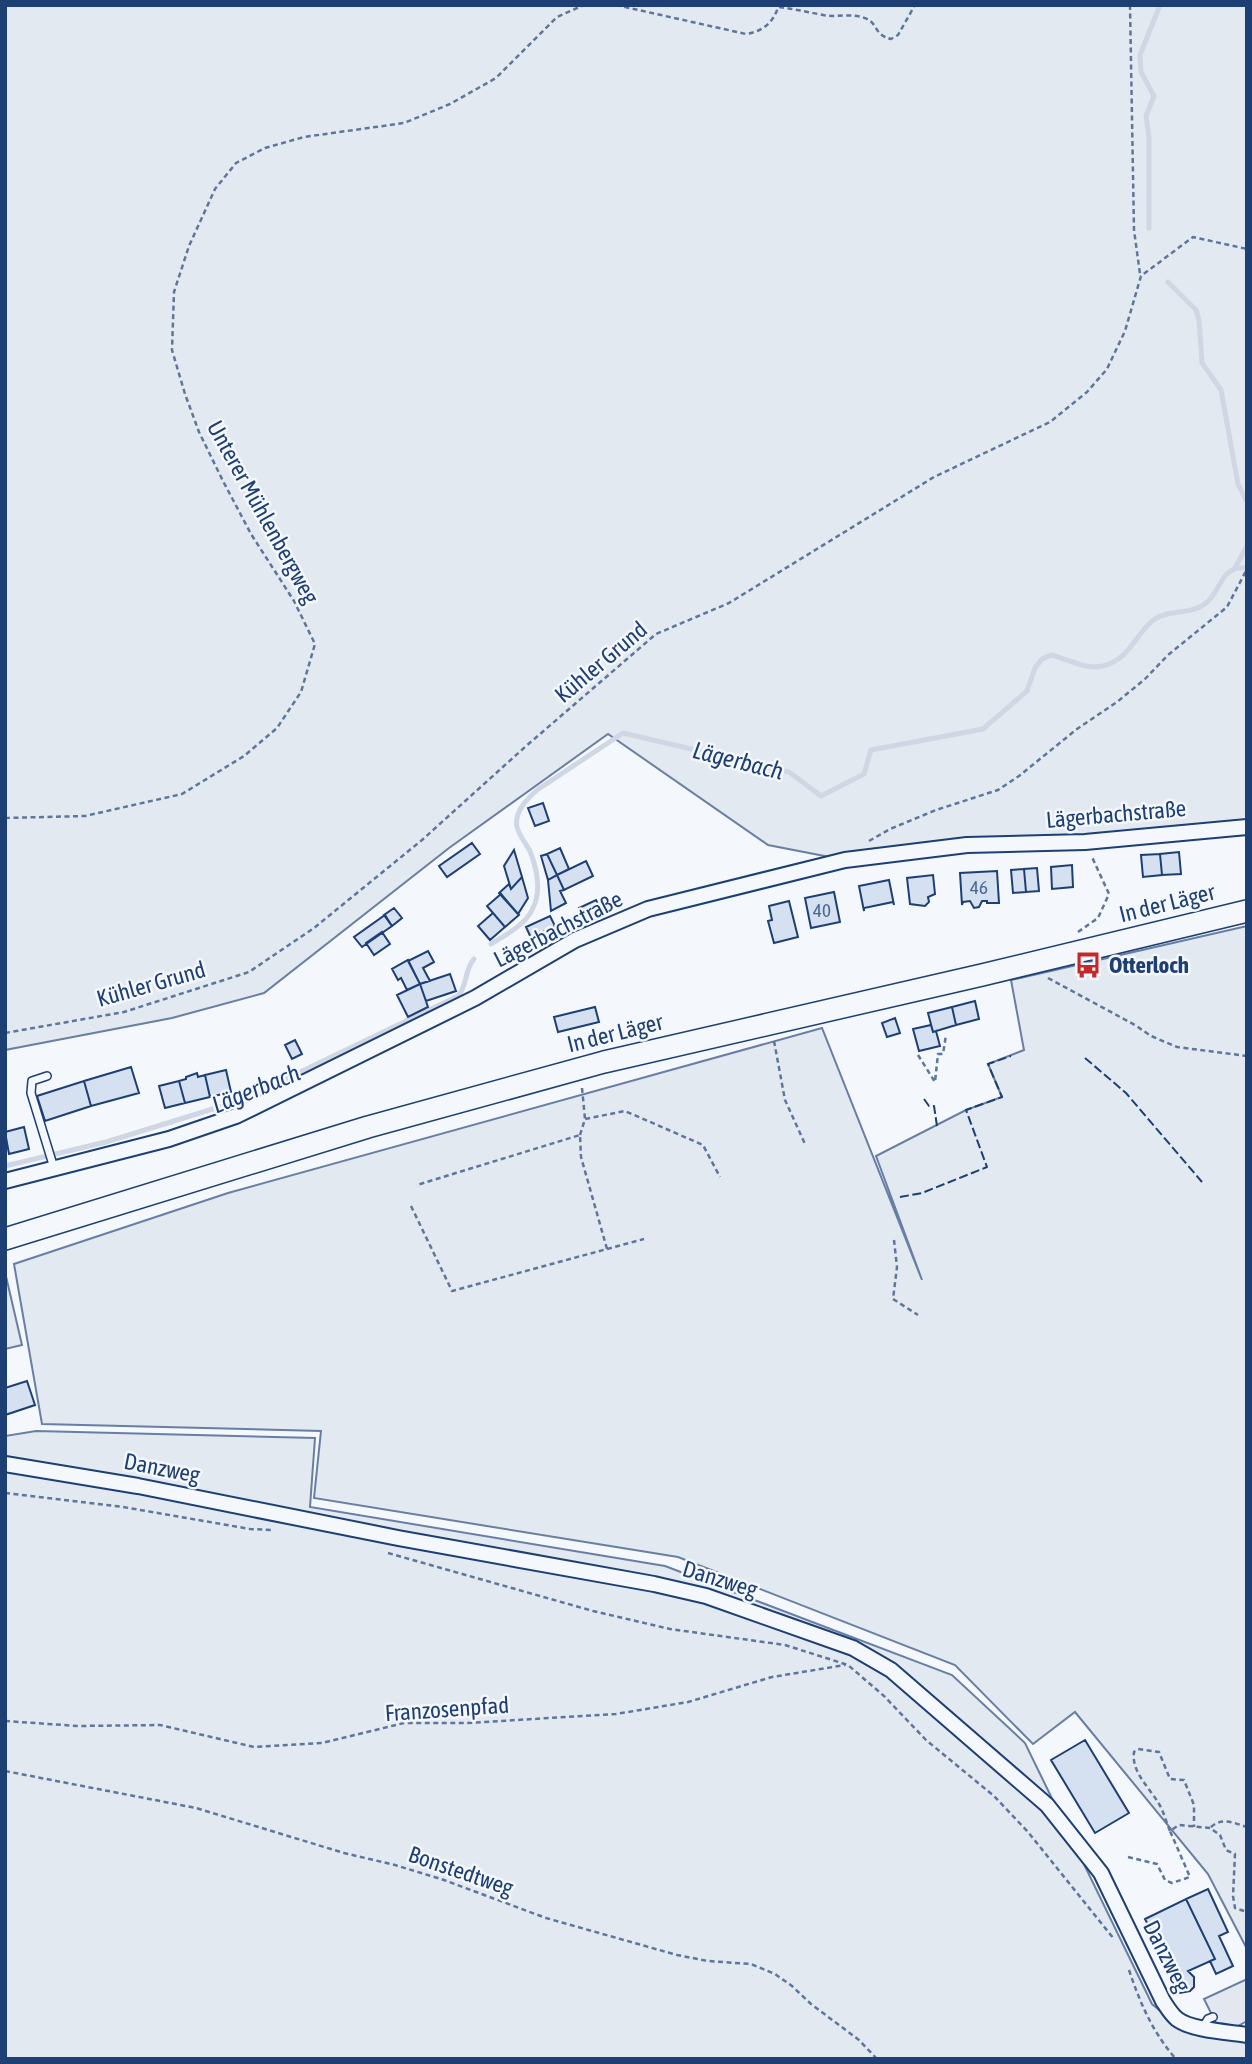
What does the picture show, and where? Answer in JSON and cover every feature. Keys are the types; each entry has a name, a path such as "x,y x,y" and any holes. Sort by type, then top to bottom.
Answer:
{"main road":[{"name":"In der Läger","path":"5,1239 368,1127 580,1069 1247,911"}],"street":[{"name":"Lägerbachstraße","path":"5,1181 54,1165 169,1139 236,1116 475,998 575,940 648,909 845,860 967,845 1085,842 1247,827"},
{"name":"Danzweg","path":"5,1464 138,1486 411,1540 654,1584 706,1596 853,1648 891,1670 1047,1805 1101,1873 1163,2001 1179,2021 1208,2022 1247,2035"}],"lane":[{"path":"47,1076 32,1081 30,1093 54,1165"}],"path":[{"name":"Unterer Mühlenbergweg","path":"5,818 85,816 182,794 244,756 277,728 300,692 315,644 295,601 251,534 199,432 173,350 174,292 189,246 215,190 236,163 265,148 304,136 404,123 450,104 496,78 557,17 584,5"},
{"path":"616,5 746,34 761,32 773,20 779,6 823,15 866,18 877,32 891,39 898,35 915,5"},
{"path":"1130,5 1134,230 1141,276 1193,237 1247,249"},
{"name":"Kühler Grund","path":"5,1033 124,1012 249,972 314,928 422,841 525,747 656,634 729,603 934,477 1051,422 1087,392 1107,369 1125,331 1141,276"},
{"path":"845,860 851,851 890,829 936,810 998,790 1019,776 1077,729 1145,680 1168,655 1227,607 1247,569"},
{"path":"1069,939 1098,918 1109,894 1085,842"},
{"path":"1044,961 1048,978 1151,1036 1177,1047 1247,1056"},
{"path":"771,1024 785,1100 806,1144"},
{"path":"918,1055 935,1082 938,1054 943,1055 946,1035"},
{"path":"580,1069 585,1119 580,1135 581,1157 607,1249"},
{"path":"585,1119 625,1111 703,1145 720,1177"},
{"path":"417,1185 580,1135"},
{"path":"411,1206 452,1290 644,1239"},
{"path":"894,1240 897,1266 894,1299 918,1315"},
{"path":"5,1493 123,1507 250,1529 274,1530"},
{"path":"379,1550 593,1611 670,1629 785,1644 848,1665 884,1696 926,1740 994,1796 1028,1832 1117,1942"},
{"name":"Franzosenpfad","path":"5,1721 78,1726 160,1725 254,1747 322,1743 404,1723 467,1723 616,1714 688,1702 772,1677 848,1665"},
{"path":"1128,1857 1157,1864 1165,1880 1172,1883 1190,1877 1160,1805 1138,1772 1133,1758 1138,1749 1159,1752 1170,1779 1184,1780 1194,1805 1194,1826"},
{"name":"Bonstedtweg","path":"5,1771 196,1808 444,1880 546,1919 677,1955 708,1961 751,1964 775,1974 792,1986 859,2040 877,2059"},
{"path":"1210,1828 1216,1823 1227,1821 1247,1827"},
{"path":"1170,1831 1179,1825 1194,1826 1210,1828 1220,1835 1226,1850 1235,1854 1235,1908 1247,1912"},
{"path":"1127,1963 1153,2028 1176,2059"}],"shaded area":[{"path":"5,5 1247,5 1247,821 845,860 768,845 608,734 449,848 264,993 172,1018 5,1050"},
{"path":"1247,926 1247,1949 1208,1874 1075,1712 1033,1744 955,1665 678,1557 314,1498 321,1431 42,1424 14,1264 228,1193 822,1028 922,1280 876,1156 966,1110 1002,1097 988,1064 1024,1050 1011,980"},
{"path":"5,1272 22,1345 5,1349"},
{"path":"36,1431 315,1438 310,1507 665,1566 952,1675 1025,1743 1152,2004 1185,2031 1247,2041 1247,2059 5,2059 5,1436"},
{"path":"1247,1979 1247,2021 1238,2026 1217,2025 1204,1999"}],"building":[{"path":"543,803 549,821 535,826 528,808"},
{"path":"472,843 480,854 447,877 439,866"},
{"path":"560,848 569,869 557,875 547,854"},
{"path":"514,850 522,877 511,889 504,866"},
{"path":"1179,852 1181,874 1162,875 1160,854"},
{"path":"547,854 557,875 548,880 541,856"},
{"path":"1160,854 1162,875 1143,877 1141,855"},
{"path":"586,861 593,876 564,890 557,875"},
{"path":"1072,865 1073,887 1052,889 1051,867"},
{"path":"1037,868 1039,891 1026,892 1024,869"},
{"path":"1024,869 1026,892 1013,893 1011,870"},
{"path":"997,871 999,903 982,901 979,907 974,908 970,901 963,902 962,905 960,873"},
{"path":"557,875 566,903 551,911 548,880"},
{"path":"933,875 935,894 928,897 929,902 925,906 910,904 907,878"},
{"path":"522,877 528,898 518,914 499,893 509,884 511,889"},
{"path":"889,880 894,905 893,902 864,908 864,911 859,886"},
{"path":"834,892 840,922 811,928 805,898"},
{"path":"501,894 519,915 505,927 487,906"},
{"path":"596,900 603,915 585,923 579,908"},
{"path":"789,901 798,937 774,943 768,921 772,920 769,906"},
{"path":"394,908 402,918 392,926 384,915"},
{"path":"493,913 505,927 490,940 478,926"},
{"path":"385,915 392,926 362,947 354,937"},
{"path":"550,916 555,926 531,938 526,927"},
{"path":"382,932 390,944 374,955 366,943"},
{"path":"428,951 434,962 423,968 430,981 420,984 408,961"},
{"path":"408,960 420,984 407,990 392,969"},
{"path":"450,974 456,991 426,1001 420,984"},
{"path":"420,984 428,1007 408,1017 397,995"},
{"path":"975,1001 979,1019 956,1025 952,1007"},
{"path":"595,1007 599,1022 558,1032 554,1017"},
{"path":"952,1007 956,1025 933,1032 928,1013"},
{"path":"895,1018 900,1033 887,1037 882,1023"},
{"path":"931,1025 933,1032 936,1031 940,1046 919,1051 913,1029"},
{"path":"295,1040 302,1054 292,1059 285,1045"},
{"path":"131,1067 139,1093 91,1106 84,1081"},
{"path":"226,1070 231,1092 210,1097 205,1075"},
{"path":"197,1073 198,1077 205,1075 210,1097 185,1103 179,1081"},
{"path":"84,1081 91,1106 45,1121 37,1096"},
{"path":"179,1081 185,1103 165,1108 159,1086"},
{"path":"24,1127 29,1149 9,1154 5,1132"},
{"path":"27,1381 35,1405 5,1415 5,1388"},
{"path":"1085,1740 1129,1813 1095,1833 1051,1760"},
{"path":"1208,1889 1228,1932 1219,1936 1233,1966 1216,1974 1210,1961 1215,1959 1186,1899"},
{"path":"1186,1899 1215,1959 1188,1971 1194,1977 1194,1987 1190,1991 1180,1993 1172,1986 1174,1975 1145,1919"}],"waterway":[{"path":"1149,228 1149,138 1146,116 1154,96 1141,72 1140,55 1160,5"},
{"path":"1168,282 1196,310 1202,363 1221,390 1238,484 1247,502"},
{"path":"1235,568 1247,546"},
{"name":"Lägerbach","path":"491,944 524,921 537,896 535,865 517,827 517,816 522,806 537,790 623,733 789,772 821,796 864,774 871,750 983,729 1027,691 1035,668 1042,659 1051,655 1089,667 1112,663 1125,654 1156,618 1199,608 1211,599 1226,575 1238,568 1247,568"},
{"name":"Lägerbach","path":"5,1166 106,1142 242,1100 458,996 474,959"}],"fence":[{"path":"900,1197 922,1193 987,1167 966,1110 1002,1097 988,1064 1011,1056"},
{"path":"1085,1058 1126,1093 1202,1182"},
{"path":"924,1099 929,1106 934,1106 937,1126"}],"place":[{"name":"Otterloch","path":"1088,965"}]}
